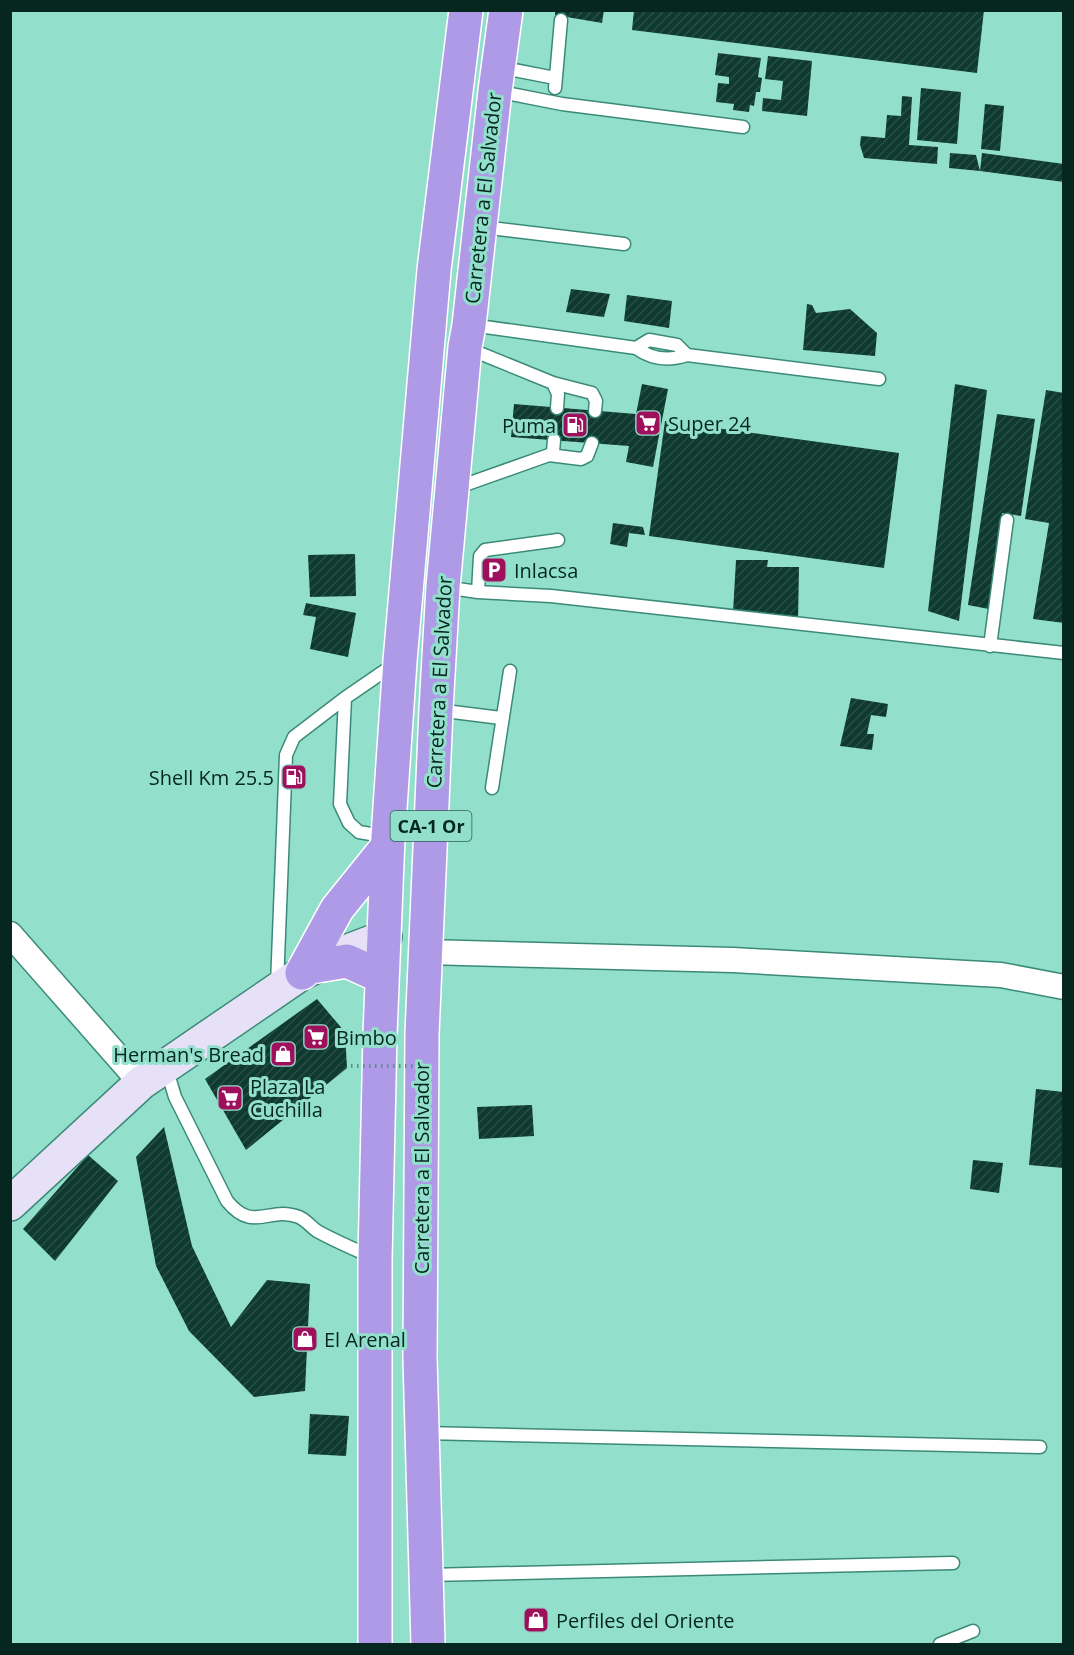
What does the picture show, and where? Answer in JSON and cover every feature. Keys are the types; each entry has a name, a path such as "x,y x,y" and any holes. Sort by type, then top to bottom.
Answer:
{"highway":[{"name":"Carretera a El Salvador","path":"375,1644 375,1259 387,842 400,661 434,270 466,10"},
{"name":"Carretera a El Salvador","path":"428,1644 420,1358 422,1034 436,710 443,587 467,336 506,10"},
{"path":"298,977 337,909 387,842"},
{"path":"298,977 347,961 382,977"},
{"path":"375,1562 388,1611 390,1644"}],"main road":[{"path":"10,1204 153,1074 298,977 351,950 385,938"}],"street":[{"path":"10,934 153,1074"},
{"path":"426,952 733,960 989,974 1064,987"}],"lane":[{"path":"496,79 555,83 561,20"},
{"path":"496,79 562,104 743,127"},
{"path":"481,227 624,244"},
{"path":"467,336 636,348 646,355 672,360 687,355 879,379"},
{"path":"467,336 553,383 592,393 596,401 595,411"},
{"path":"553,383 558,394 557,408"},
{"path":"549,455 552,452 554,440"},
{"path":"452,489 549,455 581,459 587,456 592,443"},
{"path":"990,646 1007,520"},
{"path":"478,592 480,556 485,550 558,540"},
{"path":"443,587 478,592 551,596 1064,653"},
{"path":"298,977 286,755 294,737 345,698 400,661"},
{"path":"492,788 510,671"},
{"path":"345,698 340,804 350,823 359,832 387,842"},
{"path":"436,710 501,718"},
{"path":"153,1074 175,1097 227,1201 237,1213 250,1218 279,1214 299,1217 315,1230 375,1259"},
{"path":"421,1432 1040,1447"},
{"path":"427,1575 953,1563"},
{"path":"940,1644 973,1631"}],"path":[{"path":"351,1066 427,1066"}],"building":[{"path":"555,10 604,10 602,23 555,15"},
{"path":"634,10 984,10 977,73 632,30"},
{"path":"718,53 761,58 758,77 762,78 760,92 756,92 754,106 750,105 749,112 733,110 734,104 716,102 718,83 729,84 729,77 715,75"},
{"path":"768,56 812,61 807,116 762,111 763,98 781,100 783,81 765,79"},
{"path":"921,88 961,92 957,144 917,140"},
{"path":"902,96 912,97 909,145 938,147 937,164 864,158 860,145 861,136 885,138 887,115 901,116"},
{"path":"985,104 1004,106 1000,151 981,149"},
{"path":"950,153 976,155 980,171 949,168"},
{"path":"982,153 1064,164 1064,182 980,171"},
{"path":"571,289 610,294 604,317 566,312"},
{"path":"627,295 672,301 669,328 624,321"},
{"path":"807,304 812,305 816,313 850,309 877,333 875,356 803,350"},
{"path":"642,384 668,389 653,467 626,462 629,446 511,437 514,404 636,414"},
{"path":"955,384 987,390 959,621 928,611"},
{"path":"1046,390 1064,393 1064,623 1033,619 1049,523 1025,519"},
{"path":"997,414 1035,419 1021,516 1002,513 989,609 968,605"},
{"path":"665,421 899,453 884,568 649,536"},
{"path":"613,523 643,527 645,535 629,533 627,547 610,544"},
{"path":"355,554 356,596 310,597 308,555"},
{"path":"736,560 768,560 767,567 799,567 798,622 767,613 733,612"},
{"path":"306,603 356,613 348,657 310,649 316,617 303,615"},
{"path":"851,698 888,704 886,717 871,715 867,734 874,734 872,750 840,746"},
{"path":"317,999 345,1032 347,1068 246,1150 205,1079"},
{"path":"1036,1089 1064,1092 1064,1168 1029,1165"},
{"path":"532,1105 534,1136 479,1139 477,1107"},
{"path":"164,1127 192,1246 231,1327 267,1280 310,1284 305,1391 254,1397 189,1331 156,1266 136,1157"},
{"path":"88,1155 118,1181 55,1261 23,1229"},
{"path":"973,1160 1003,1163 999,1193 970,1189"},
{"path":"310,1414 349,1416 346,1456 308,1454"}],"place":[{"name":"Super 24","path":"648,423"},
{"name":"Puma","path":"575,425"},
{"name":"Inlacsa","path":"494,570"},
{"name":"Shell Km 25.5","path":"294,777"},
{"name":"Bimbo","path":"316,1037"},
{"name":"Herman's Bread","path":"283,1054"},
{"name":"Plaza La Cuchilla","path":"230,1098"},
{"name":"El Arenal","path":"305,1339"},
{"name":"Perfiles del Oriente","path":"536,1620"}]}
